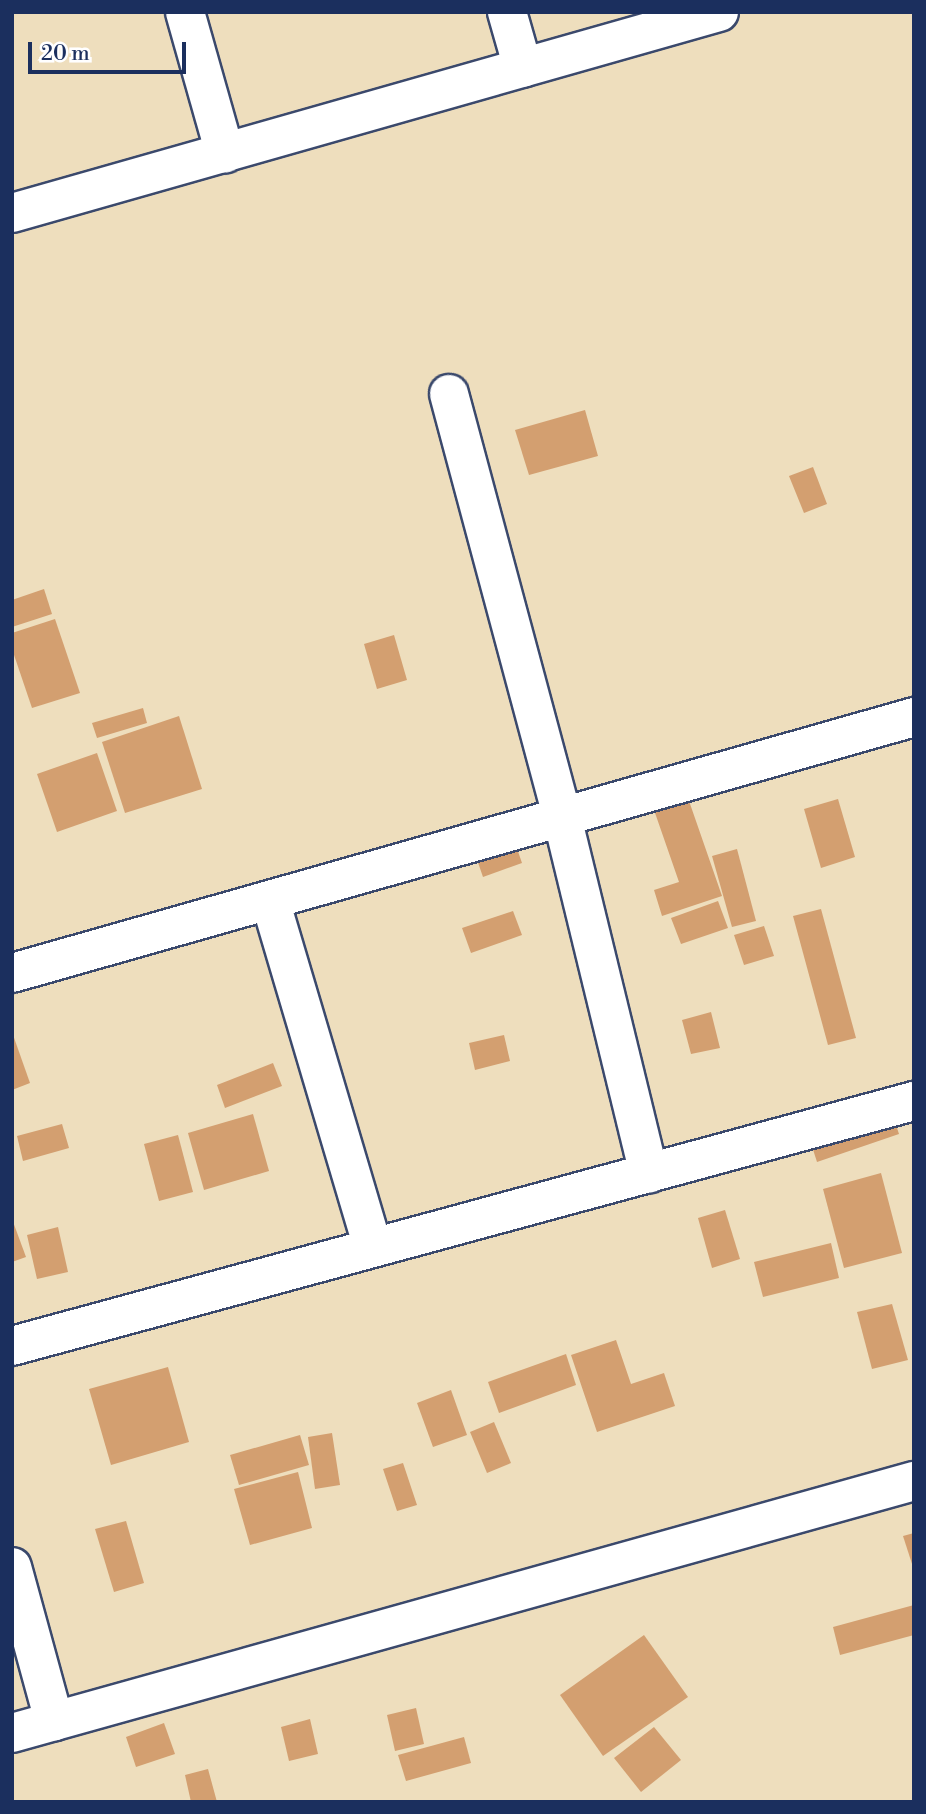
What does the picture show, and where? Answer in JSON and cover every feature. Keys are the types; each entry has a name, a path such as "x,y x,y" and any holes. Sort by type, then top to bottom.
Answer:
{"street":[{"path":"185,12 225,153"},
{"path":"507,12 523,68"},
{"path":"12,213 719,12"},
{"path":"449,394 562,817 649,1174"},
{"path":"12,973 914,717"},
{"path":"270,900 373,1247"},
{"path":"12,1346 914,1101"},
{"path":"12,1733 914,1481"},
{"path":"12,1567 54,1721"}],"building":[{"path":"585,410 598,456 529,475 515,430"},
{"path":"813,467 827,504 804,513 789,476"},
{"path":"44,589 52,614 12,627 12,600"},
{"path":"55,619 80,693 32,708 12,649 12,633"},
{"path":"394,635 407,680 377,689 364,644"},
{"path":"143,708 147,723 97,738 92,723"},
{"path":"179,716 202,789 125,813 102,742"},
{"path":"97,753 117,811 57,832 37,774"},
{"path":"688,798 722,896 662,916 654,890 679,882 654,810"},
{"path":"838,799 855,857 821,868 804,809"},
{"path":"513,837 522,863 483,877 474,851"},
{"path":"737,849 756,921 732,927 712,856"},
{"path":"718,901 728,928 681,944 671,918"},
{"path":"821,909 856,1038 828,1045 793,916"},
{"path":"513,911 522,935 471,953 462,928"},
{"path":"764,926 774,956 744,965 734,935"},
{"path":"711,1012 720,1048 691,1054 682,1020"},
{"path":"12,1032 30,1083 12,1090"},
{"path":"504,1035 510,1061 475,1070 469,1043"},
{"path":"273,1063 282,1086 225,1108 217,1085"},
{"path":"891,1110 899,1134 817,1162 809,1137"},
{"path":"253,1114 269,1171 204,1190 188,1133"},
{"path":"62,1124 69,1148 23,1161 17,1136"},
{"path":"178,1135 193,1192 159,1201 144,1144"},
{"path":"881,1173 902,1253 844,1268 823,1189"},
{"path":"725,1210 740,1259 712,1268 698,1218"},
{"path":"12,1219 26,1257 12,1262"},
{"path":"58,1227 68,1272 37,1279 27,1235"},
{"path":"831,1243 839,1278 763,1297 754,1262"},
{"path":"892,1304 908,1360 872,1369 857,1312"},
{"path":"616,1340 631,1384 664,1373 675,1406 597,1432 571,1355"},
{"path":"566,1354 576,1385 499,1413 488,1382"},
{"path":"168,1367 189,1442 111,1465 89,1389"},
{"path":"451,1390 467,1435 433,1447 417,1403"},
{"path":"494,1422 511,1463 487,1473 470,1432"},
{"path":"332,1433 340,1485 315,1489 308,1437"},
{"path":"300,1435 309,1465 239,1485 230,1455"},
{"path":"403,1463 417,1505 397,1511 383,1469"},
{"path":"298,1472 312,1528 250,1545 234,1489"},
{"path":"126,1521 144,1583 114,1592 95,1529"},
{"path":"914,1533 914,1567 913,1567 903,1536"},
{"path":"914,1605 914,1635 840,1655 833,1627"},
{"path":"644,1635 688,1697 603,1756 560,1695"},
{"path":"416,1708 424,1744 395,1751 387,1715"},
{"path":"310,1719 318,1754 289,1761 281,1727"},
{"path":"164,1723 175,1754 136,1767 126,1737"},
{"path":"654,1727 681,1760 641,1792 614,1758"},
{"path":"464,1737 471,1763 406,1781 398,1755"},
{"path":"208,1769 217,1802 191,1802 185,1775"}]}
